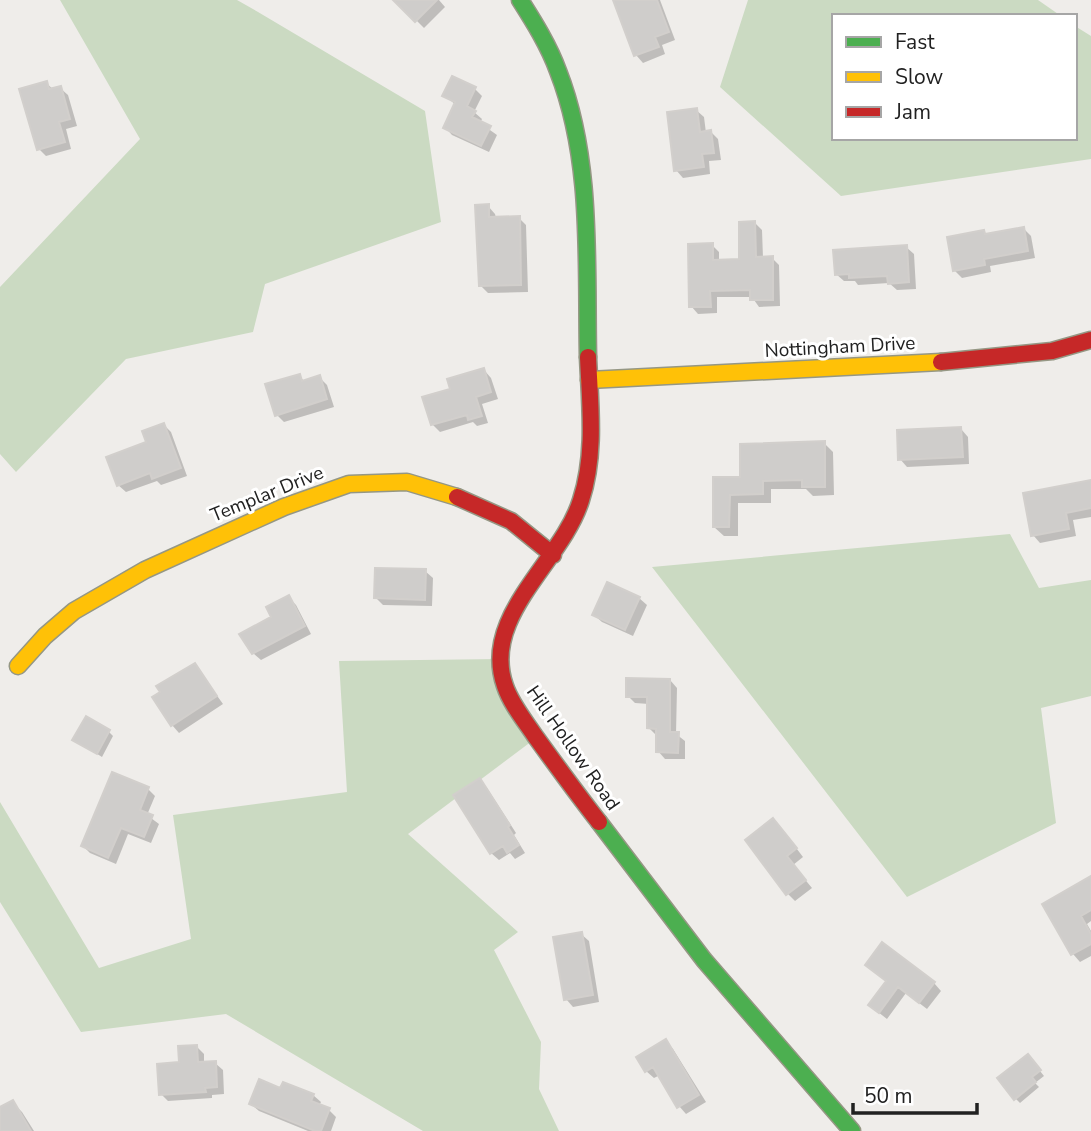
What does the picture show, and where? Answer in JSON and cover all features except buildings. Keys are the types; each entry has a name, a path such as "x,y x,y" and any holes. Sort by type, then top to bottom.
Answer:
{"street":[{"name":"Hill Hollow Road","path":"520,0 558,70 572,114 583,179 591,441 588,474 581,502 566,536 508,620 500,659 505,686 522,717 562,774 704,960 852,1131"},
{"name":"Nottingham Drive","path":"589,380 969,361 1052,351 1091,340"},
{"name":"Templar Drive","path":"18,666 74,611 145,570 284,507 349,484 407,482 469,501 511,521 553,555"}],"green space":[{"path":"60,0 237,0 258,12 425,111 441,222 265,284 253,332 126,359 16,472 0,454 0,287 140,139"},
{"path":"748,0 1038,0 1058,14 832,14 832,140 1077,140 1077,27 1091,36 1091,159 841,196 720,87"},
{"path":"1010,534 1039,588 1091,580 1091,696 1041,708 1056,823 907,897 652,567"},
{"path":"501,659 536,738 408,834 518,932 494,950 541,1042 539,1089 559,1131 423,1131 226,1014 81,1032 0,902 0,802 99,968 191,939 173,815 347,792 339,661"}],"traffic: fast":[{"path":"520,0 554,62 569,105 577,140 587,248 588,357"},
{"path":"599,822 704,960 852,1131"}],"traffic: slow":[{"path":"589,380 941,362"},
{"path":"18,666 45,636 74,611 145,570 284,507 349,484 407,482 457,497"}],"traffic: jam":[{"path":"941,362 1052,351 1091,340"},
{"path":"588,357 591,411 586,483 571,523 513,613 504,636 500,660 505,686 514,706 599,822"},
{"path":"457,497 511,521 553,555"}]}
